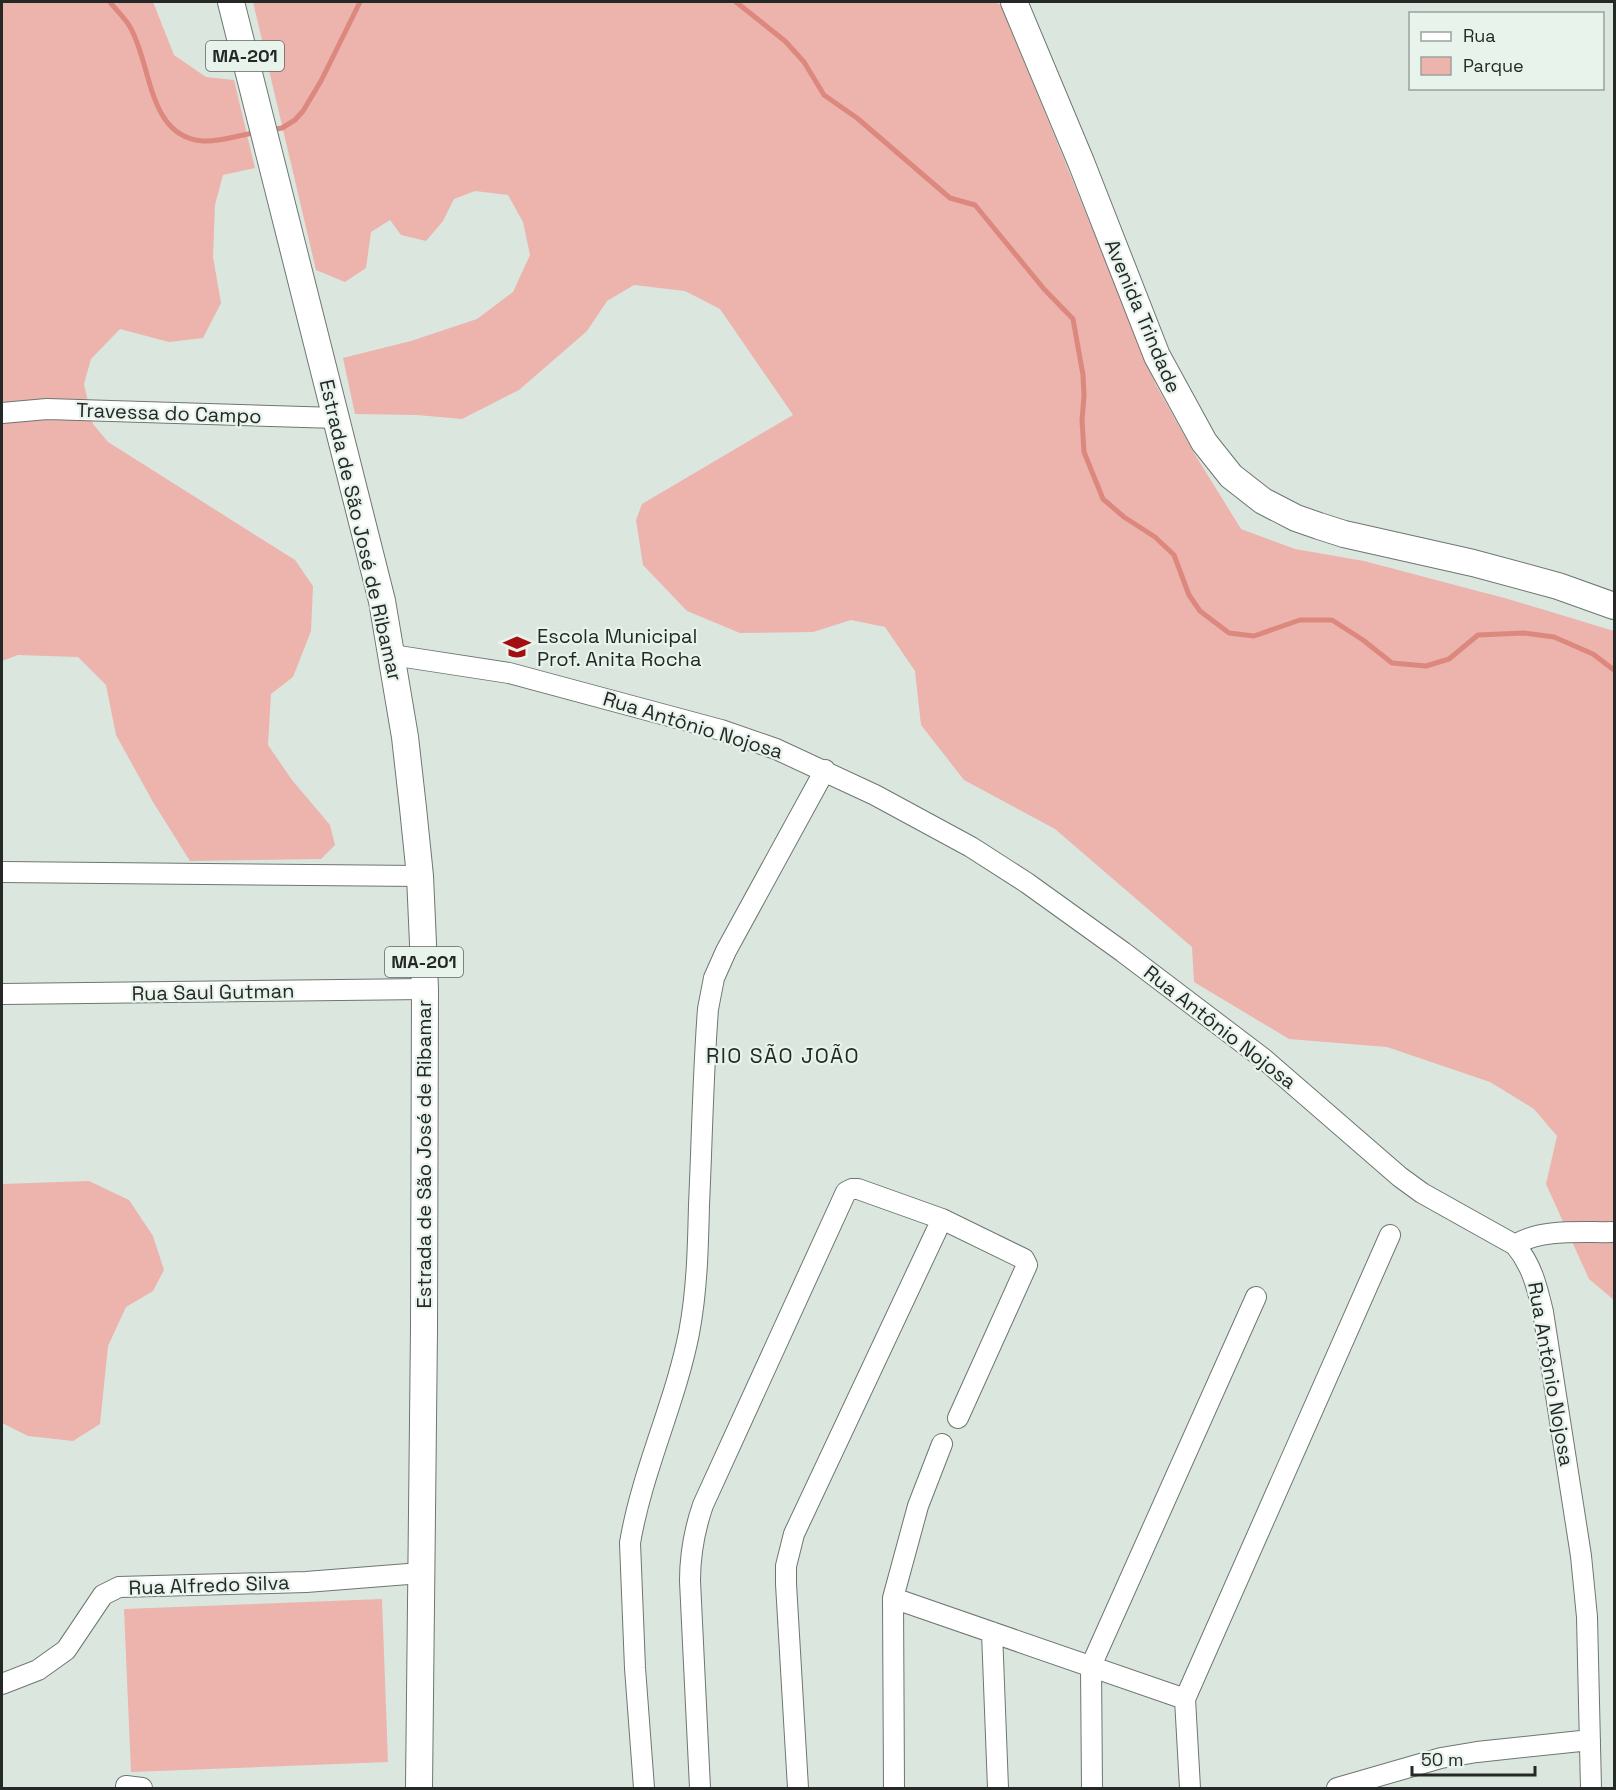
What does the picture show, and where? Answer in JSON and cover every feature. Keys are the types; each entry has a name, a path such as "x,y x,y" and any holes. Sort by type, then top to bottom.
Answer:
{"main road":[{"name":"Estrada de São José de Ribamar","path":"231,2 382,601 405,737 420,876 425,989 419,1788"},
{"name":"Avenida Trindade","path":"1014,2 1081,162 1157,356 1204,441 1232,476 1263,501 1296,518 1319,526 1537,580 1614,606"}],"street":[{"name":"Travessa do Campo","path":"2,412 47,409 337,418"},
{"name":"Rua Antônio Nojosa","path":"392,655 510,673 654,710 754,741 825,770 971,847 1027,883 1123,952 1264,1059 1400,1177 1515,1245 1526,1258 1543,1312 1581,1556 1587,1617 1592,1788"},
{"path":"644,1788 635,1668 630,1543 639,1502 674,1392 689,1332 697,1257 708,1009 714,978 726,951 825,770"},
{"path":"2,872 420,876"},
{"name":"Rua Saul Gutman","path":"2,994 425,989"},
{"path":"700,1788 690,1563 695,1529 703,1505 846,1192 852,1189 858,1189 942,1219 1024,1258 1027,1265 958,1418"},
{"path":"798,1788 786,1584 789,1549 942,1219"},
{"path":"1515,1245 1542,1234 1614,1232"},
{"path":"1190,1788 1185,1699 1390,1235"},
{"path":"1092,1788 1091,1666 1256,1297"},
{"path":"894,1788 893,1598 918,1506 942,1444"},
{"name":"Rua Alfredo Silva","path":"2,1684 38,1670 66,1650 103,1595 119,1587 306,1582 421,1573"},
{"path":"893,1598 1185,1699"},
{"path":"992,1632 998,1788"},
{"path":"1337,1788 1441,1758 1590,1740"}],"green space":[{"path":"2,2 153,2 174,55 206,77 234,80 255,168 223,175 215,205 213,257 221,303 203,338 169,342 120,329 91,359 84,384 93,424 108,442 295,560 313,586 311,631 293,677 271,694 268,745 292,780 330,825 335,845 321,859 190,861 153,802 116,735 106,685 78,657 18,655 2,661"},
{"path":"253,2 995,2 1001,5 1156,385 1194,453 1241,529 1295,549 1364,561 1508,599 1614,631 1614,1300 1589,1279 1546,1184 1557,1136 1534,1109 1490,1082 1387,1047 1289,1039 1194,982 1192,947 1055,829 964,780 921,725 915,671 885,627 851,620 813,632 740,633 687,611 643,565 636,520 642,504 793,415 720,309 685,291 634,285 607,301 587,331 519,390 462,419 417,415 355,414 343,358 411,341 477,319 513,292 530,255 523,222 508,195 475,191 454,199 443,221 426,241 401,235 390,220 371,232 366,268 345,282 316,270"},
{"path":"89,1181 129,1200 153,1236 164,1270 153,1291 126,1307 108,1346 100,1424 73,1441 28,1436 2,1423 2,1184"},
{"path":"382,1599 388,1762 131,1772 124,1609"}],"waterway":[{"path":"110,2 130,27 154,96 161,113 171,127 185,136 203,141 258,132"},
{"path":"270,130 282,128 295,120 303,111 321,81 360,2"},
{"path":"736,2 785,41 804,62 824,95 857,118 950,198 975,205 1044,289 1073,319 1083,375 1084,452 1103,499 1124,517 1155,537 1174,555 1189,595 1200,611 1229,633 1254,636 1300,620 1332,620 1363,640 1392,663 1426,666 1449,659 1478,635 1524,633 1554,637 1593,654 1614,670"}],"place":[{"name":"Escola Municipal Prof. Anita Rocha","path":"517,647"}],"district":[{"name":"RIO SÃO JOÃO","path":"783,1056"}]}
